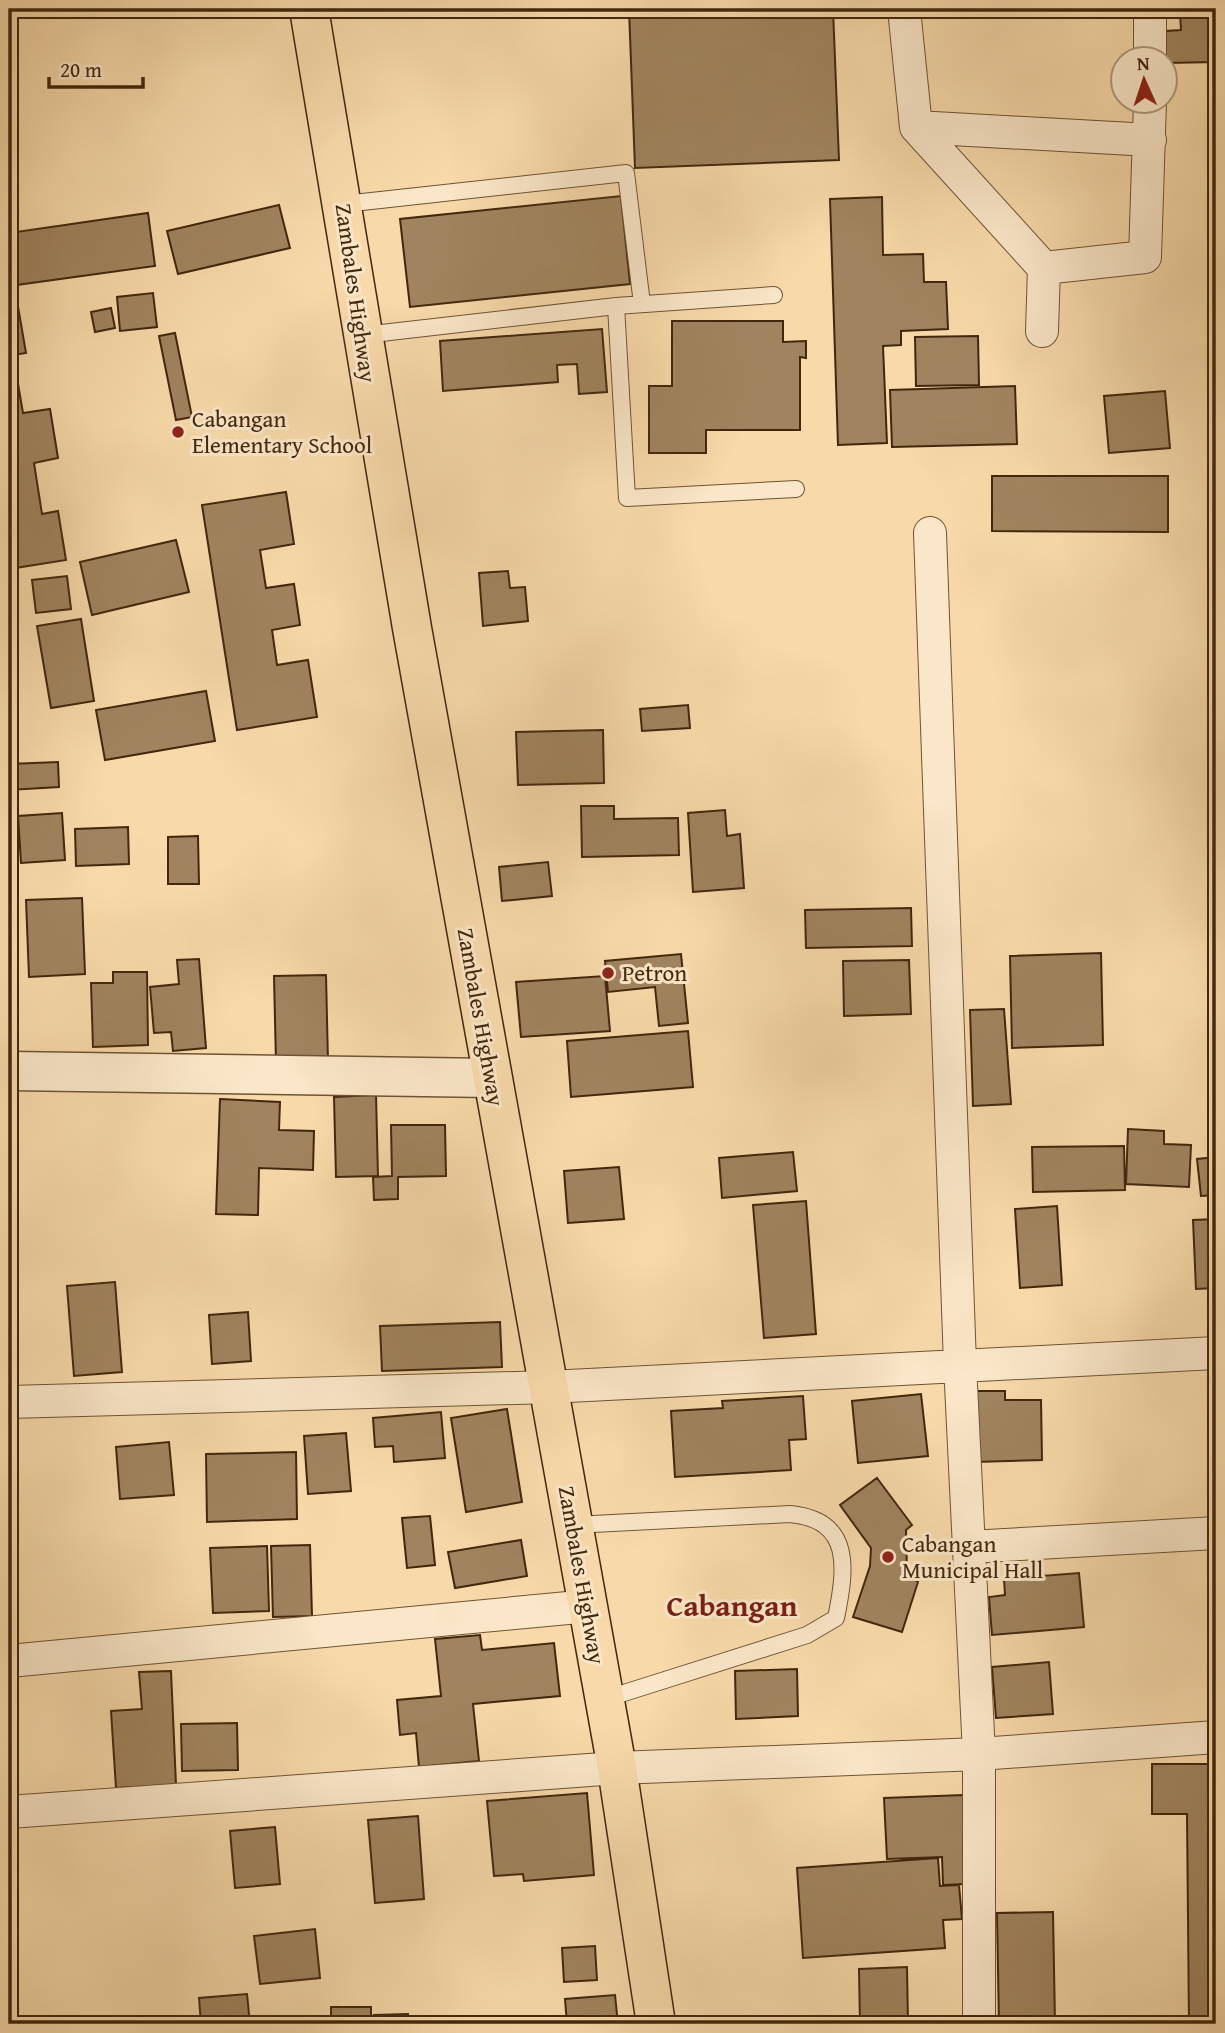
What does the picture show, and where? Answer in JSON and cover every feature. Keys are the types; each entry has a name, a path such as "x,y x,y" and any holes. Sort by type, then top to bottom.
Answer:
{"main road":[{"name":"Zambales Highway","path":"309,9 344,204 361,335 617,1768 656,2024"}],"street":[{"path":"904,9 916,127 1044,268 1042,331"},
{"path":"1150,9 1150,46"},
{"path":"1044,268 1145,257 1150,116"},
{"path":"916,127 1150,140"},
{"path":"930,533 960,1364 979,1754 979,2024"},
{"path":"9,1072 492,1079"},
{"path":"9,1402 549,1387 1216,1353"},
{"path":"969,1547 1216,1534"},
{"path":"9,1661 589,1606"},
{"path":"9,1812 617,1768 979,1754 1216,1737"}],"lane":[{"path":"344,204 626,173 642,304"},
{"path":"361,335 616,306 774,295"},
{"path":"616,306 627,498 796,489"},
{"path":"573,1525 790,1514 814,1516 832,1532 842,1553 842,1590 836,1618 807,1635 604,1699"}],"building":[{"path":"629,9 833,9 839,160 635,168"},
{"path":"1216,12 1216,62 1180,63 1180,46 1166,46 1166,31 1181,30 1180,13"},
{"path":"621,196 630,284 410,307 400,219"},
{"path":"882,197 883,255 923,254 924,282 946,282 948,329 901,331 901,345 883,346 887,443 838,445 830,199"},
{"path":"279,205 290,248 178,274 167,231"},
{"path":"148,213 155,266 9,286 9,233"},
{"path":"153,293 157,327 120,331 117,297"},
{"path":"16,295 26,353 13,355 23,413 50,409 58,458 34,463 42,514 58,511 66,560 9,569 9,297"},
{"path":"111,308 115,328 95,332 91,312"},
{"path":"672,321 783,321 783,342 806,341 806,358 800,357 800,430 706,430 706,453 649,453 649,386 672,386"},
{"path":"602,329 607,392 579,394 577,364 557,365 558,382 443,391 440,341"},
{"path":"175,333 192,417 176,420 159,336"},
{"path":"978,336 979,385 916,386 915,337"},
{"path":"1015,386 1017,444 892,447 890,390"},
{"path":"1165,391 1170,448 1109,453 1104,396"},
{"path":"992,476 1168,476 1168,532 992,531"},
{"path":"286,492 294,544 260,550 266,588 294,584 300,625 272,630 277,665 308,660 317,717 237,730 202,505"},
{"path":"176,540 189,592 92,615 80,562"},
{"path":"508,571 510,588 525,587 528,621 483,626 479,573"},
{"path":"67,576 71,609 36,613 32,580"},
{"path":"81,619 94,701 51,708 37,626"},
{"path":"206,691 215,741 105,760 96,710"},
{"path":"688,705 690,728 642,731 640,709"},
{"path":"603,730 604,783 518,785 516,732"},
{"path":"58,762 59,787 9,790 9,764"},
{"path":"581,806 614,806 614,819 678,818 679,855 582,857"},
{"path":"725,810 727,836 740,834 744,888 693,892 688,813"},
{"path":"62,813 65,860 21,863 18,816"},
{"path":"128,827 129,864 76,866 75,829"},
{"path":"198,836 199,884 168,884 168,837"},
{"path":"548,862 552,896 502,901 499,867"},
{"path":"82,898 85,974 29,977 26,900"},
{"path":"911,908 912,946 806,948 805,910"},
{"path":"1101,953 1103,1045 1012,1048 1010,956"},
{"path":"681,954 688,1023 659,1026 655,987 608,992 605,961"},
{"path":"199,959 206,1048 173,1051 171,1032 154,1033 150,987 179,984 177,960"},
{"path":"909,960 911,1014 844,1016 843,961"},
{"path":"113,972 147,972 148,1045 93,1047 91,983 113,983"},
{"path":"326,975 328,1062 276,1063 274,976"},
{"path":"605,976 610,1031 521,1037 516,982"},
{"path":"1004,1009 1011,1104 973,1106 970,1010"},
{"path":"688,1031 693,1087 571,1097 567,1041"},
{"path":"376,1095 378,1176 336,1177 334,1097"},
{"path":"220,1099 280,1102 279,1130 314,1131 313,1170 259,1168 258,1215 216,1214"},
{"path":"391,1125 445,1125 446,1176 398,1177 398,1199 374,1200 373,1177 392,1176"},
{"path":"1128,1129 1164,1131 1164,1144 1191,1145 1189,1187 1126,1184"},
{"path":"1124,1146 1125,1190 1033,1192 1032,1147"},
{"path":"793,1152 797,1191 722,1198 719,1158"},
{"path":"1216,1157 1216,1195 1201,1196 1197,1159"},
{"path":"619,1167 624,1219 568,1223 564,1171"},
{"path":"806,1201 816,1334 764,1338 753,1205"},
{"path":"1057,1206 1062,1285 1020,1288 1015,1209"},
{"path":"1216,1219 1216,1288 1196,1289 1193,1220"},
{"path":"115,1282 122,1372 74,1376 67,1286"},
{"path":"248,1312 251,1361 212,1364 209,1315"},
{"path":"500,1322 502,1367 382,1371 380,1326"},
{"path":"973,1391 1005,1391 1005,1400 1041,1400 1042,1460 974,1462"},
{"path":"921,1394 928,1456 858,1463 852,1401"},
{"path":"803,1396 806,1439 789,1440 791,1470 675,1477 671,1411 723,1408 722,1401"},
{"path":"507,1409 522,1502 466,1512 451,1418"},
{"path":"441,1412 445,1458 394,1462 393,1446 375,1447 373,1418"},
{"path":"346,1433 351,1491 308,1494 304,1436"},
{"path":"169,1442 174,1495 120,1499 116,1447"},
{"path":"296,1452 297,1519 207,1522 206,1454"},
{"name":"Cabangan Municipal Hall","path":"877,1478 912,1525 906,1530 907,1574 918,1582 902,1632 853,1617 870,1566 871,1548 840,1505"},
{"path":"430,1516 435,1565 407,1568 402,1518"},
{"path":"521,1540 527,1576 455,1588 448,1552"},
{"path":"310,1545 312,1616 273,1617 271,1546"},
{"path":"267,1546 269,1611 213,1613 210,1548"},
{"path":"1079,1573 1084,1627 992,1635 989,1597 1005,1595 1004,1579"},
{"path":"480,1635 482,1650 554,1643 560,1696 473,1704 479,1761 419,1767 416,1733 400,1735 397,1700 441,1696 435,1639"},
{"path":"1049,1662 1053,1714 996,1718 992,1667"},
{"path":"797,1669 798,1716 736,1719 735,1671"},
{"path":"171,1671 176,1785 116,1788 111,1711 142,1709 139,1672"},
{"path":"237,1723 238,1770 182,1771 181,1724"},
{"path":"1152,1764 1216,1764 1216,2024 1189,2024 1187,1814 1152,1814"},
{"path":"587,1793 594,1875 524,1881 523,1874 494,1876 487,1801"},
{"path":"963,1795 966,1884 943,1885 942,1857 887,1859 884,1798"},
{"path":"418,1816 424,1899 375,1903 368,1820"},
{"path":"275,1827 280,1884 235,1888 230,1831"},
{"path":"938,1858 940,1886 959,1885 962,1919 943,1920 945,1948 803,1958 797,1868"},
{"path":"1053,1912 1055,2024 999,2024 997,1913"},
{"path":"315,1929 320,1978 260,1984 254,1936"},
{"path":"595,1946 597,1980 564,1982 562,1948"},
{"path":"907,1967 908,2023 860,2024 859,1969"},
{"path":"247,1994 250,2024 201,2024 199,1998"},
{"path":"615,1995 618,2024 567,2024 565,1999"},
{"path":"331,2007 371,2007 371,2024 331,2024"},
{"path":"408,2014 408,2024 374,2024 374,2015"}],"place":[{"name":"Cabangan Elementary School","path":"178,432"},
{"name":"Petron","path":"608,973"},
{"name":"Cabangan Municipal Hall","path":"888,1557"}],"district":[{"name":"Cabangan","path":"732,1606"}]}
